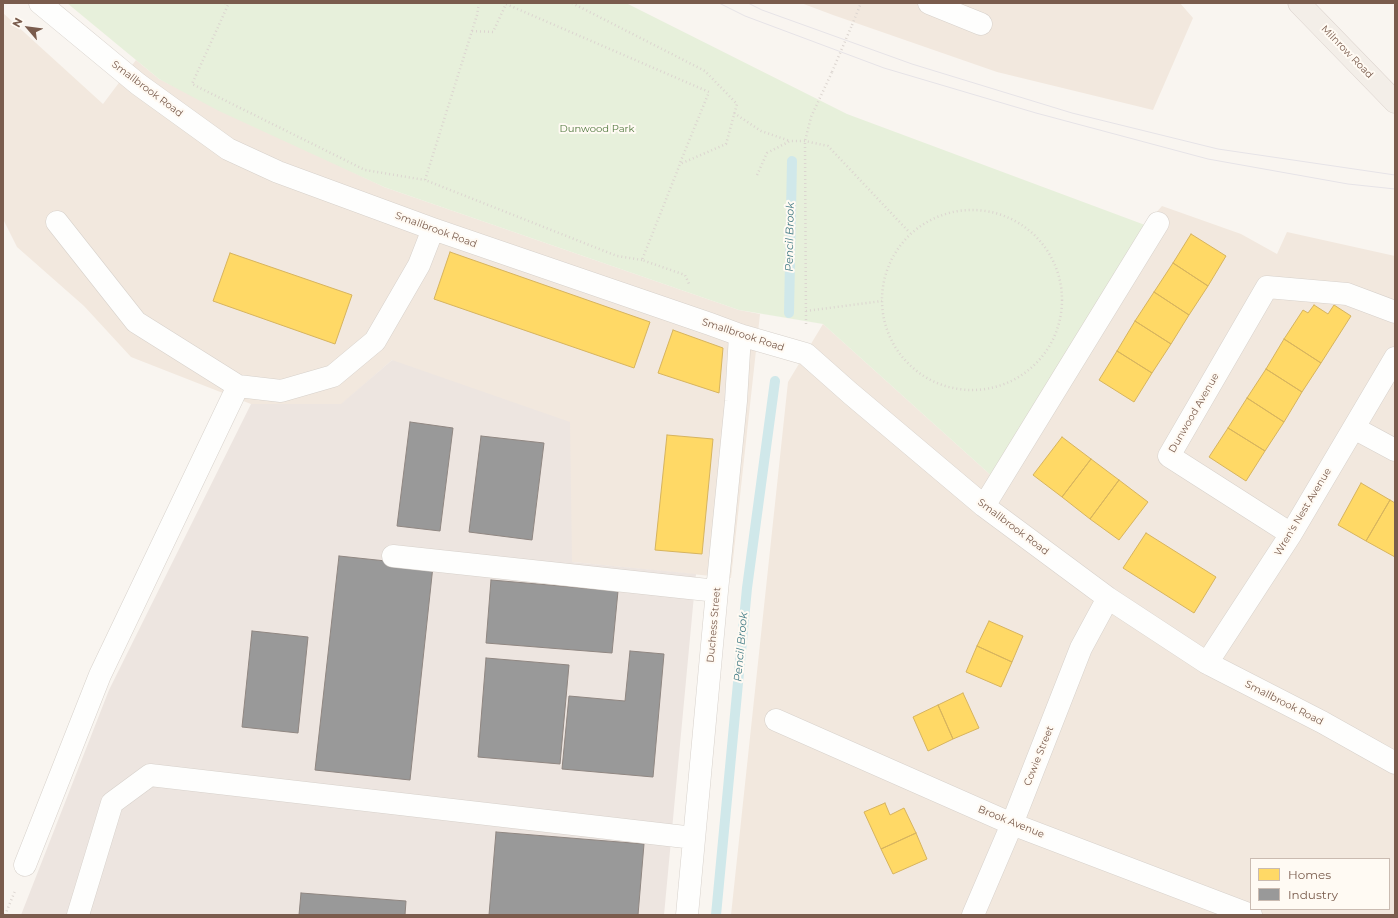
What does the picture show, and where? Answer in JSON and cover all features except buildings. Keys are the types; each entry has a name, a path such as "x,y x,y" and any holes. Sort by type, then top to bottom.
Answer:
{"main road":[{"name":"Milnrow Road","path":"1299,3 1395,102"}],"street":[{"name":"Smallbrook Road","path":"40,3 138,84 228,149 278,172 433,229 740,335 806,354 984,506 1108,598 1207,663 1322,722 1395,763"},
{"path":"929,3 981,24"},
{"path":"57,222 136,322 238,386 281,391 334,376 375,341 419,265 433,229"},
{"path":"984,506 1158,223"},
{"name":"Dunwood Avenue","path":"1291,534 1169,456 1267,287 1347,294 1395,312"},
{"name":"Duchess Street","path":"687,915 736,401 740,335"},
{"name":"Wren's Nest Avenue","path":"1207,663 1291,534 1395,358"},
{"path":"25,865 100,675 238,386"},
{"path":"1354,428 1395,450"},
{"path":"393,556 717,591"},
{"name":"Cowie Street","path":"973,915 1012,824 1081,648 1108,598"},
{"name":"Brook Avenue","path":"776,720 1012,824 1251,915"},
{"path":"78,915 112,804 150,775 694,838"}],"path":[{"path":"225,3 228,5 192,84 365,170 425,180 616,256 642,260 685,275 710,324"},
{"path":"425,180 477,15 479,3"},
{"path":"572,3 705,71 737,104 726,144 680,164"},
{"path":"806,354 805,141 812,117 861,3"},
{"path":"472,31 493,32 506,4 709,92 642,260"},
{"path":"734,113 761,131 790,141 805,141 828,146 910,234"},
{"path":"757,175 767,153 790,141"},
{"path":"962,210 991,211 1018,222 1040,240 1056,264 1063,292 1060,321 1050,348 1031,370 1004,385 974,392 943,387 916,372 895,348 883,319 882,302 882,288 891,258 910,234 935,218 962,210"},
{"path":"806,311 882,302"}],"shaded area":[{"path":"801,3 1180,3 1193,18 1153,110 997,72"},
{"path":"3,13 103,104 136,60 159,79 384,187 739,310 760,314 731,578 572,562 392,360 342,404 251,404 131,357 84,306 17,247 3,219"},
{"path":"1162,206 1241,234 1277,254 1287,232 1395,256 1395,915 731,915 788,382 823,324 995,479 1145,225"},
{"path":"392,360 570,422 572,562 696,574 664,915 21,915 109,690 251,404 341,404"}],"green space":[{"name":"Dunwood Park","path":"67,3 626,3 847,114 1145,225 995,479 823,324 739,310 384,187 219,111 159,79"}],"waterway":[{"name":"Pencil Brook","path":"789,313 792,161"},
{"name":"Pencil Brook","path":"716,915 747,588 775,381"}],"tram line":[{"path":"719,3 745,16 884,68 1036,113 1208,159 1348,184 1395,189"},
{"path":"748,3 762,10 912,64 1072,113 1218,149 1395,175"}]}
